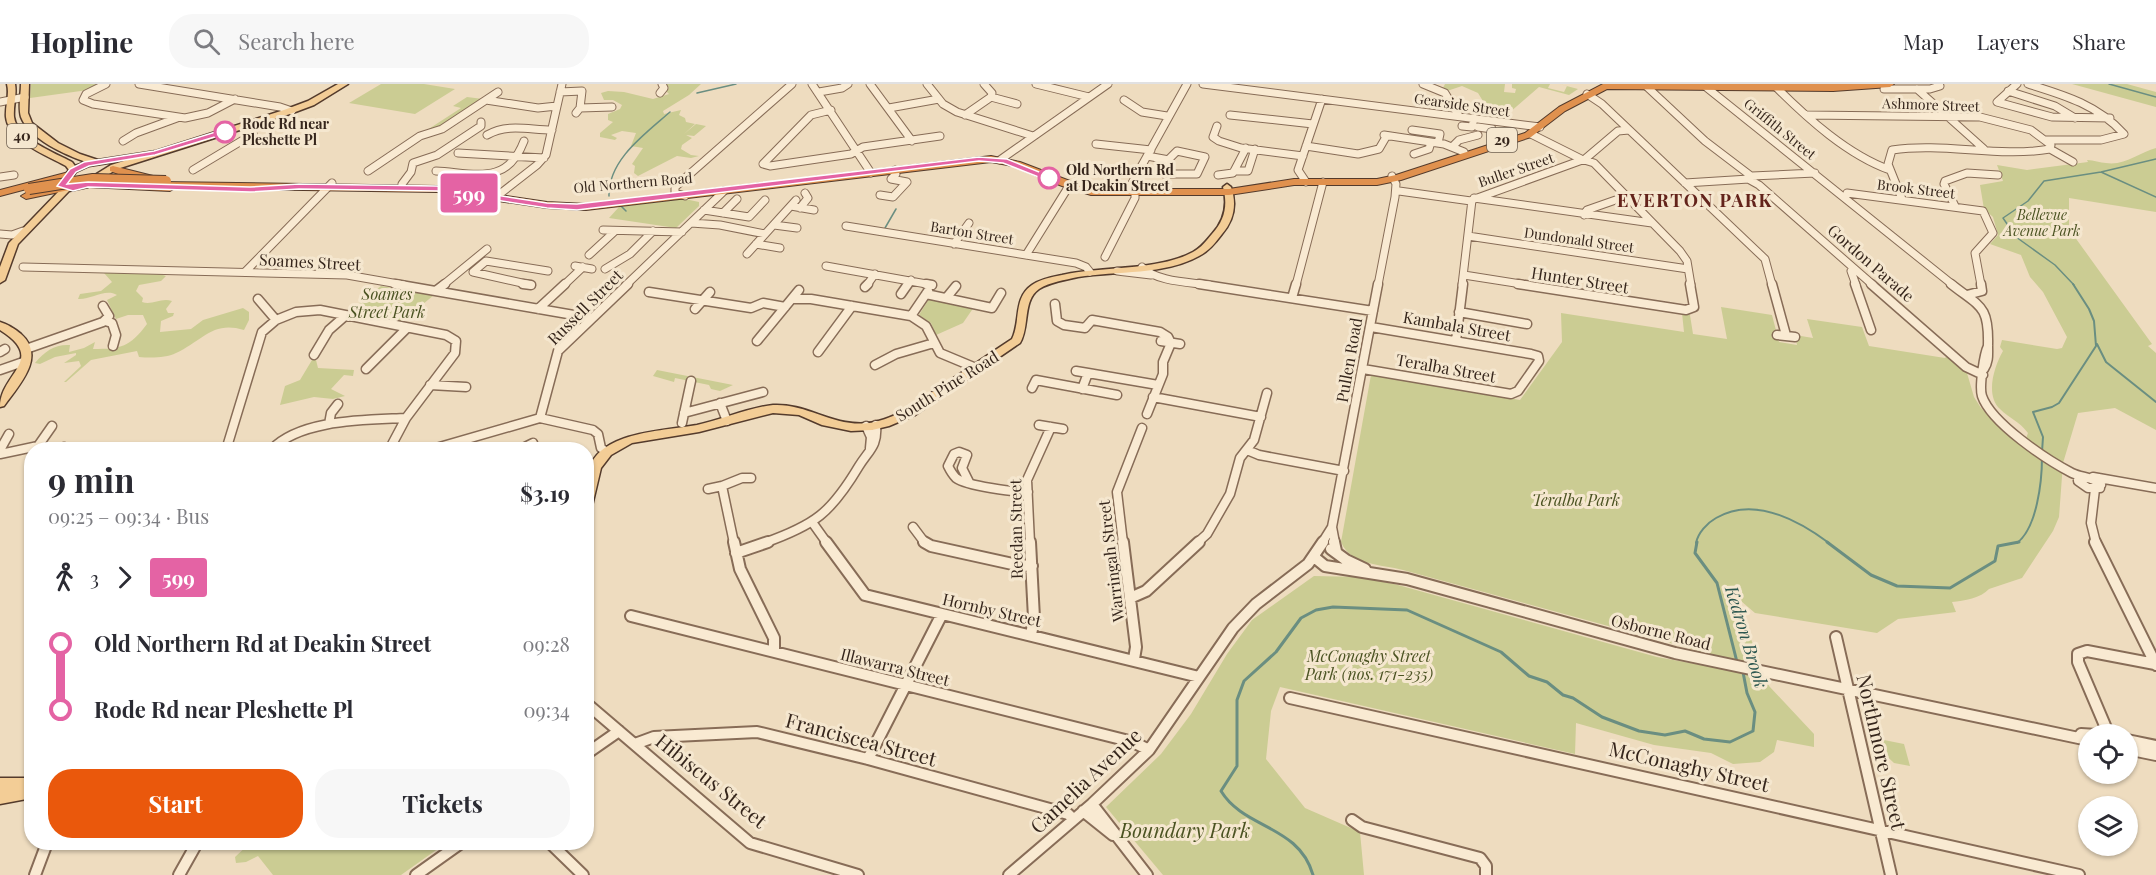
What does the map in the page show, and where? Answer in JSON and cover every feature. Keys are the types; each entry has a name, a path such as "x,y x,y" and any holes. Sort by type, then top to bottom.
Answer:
{"highway":[{"name":"29","path":"1304,180 1394,183 1534,129 1555,107 1598,84"},
{"name":"29","path":"1229,193 1304,180 1372,178 1394,183 1464,152 1534,129 1559,111 1603,86 1619,84 1706,87"},
{"path":"1696,84 1721,90 1801,84 1887,86"},
{"path":"1778,86 1854,84"},
{"name":"Old Northern Road","path":"681,191 709,197 724,191 973,156 1003,158 1096,190 1202,192 1221,196 1229,193"},
{"name":"Old Northern Road","path":"870,171 1003,158 1069,186 1099,193 1135,189 1229,193"},
{"path":"112,166 146,177 284,184"},
{"path":"0,197 71,173"},
{"name":"Old Northern Road","path":"0,197 29,190 94,183 402,184 445,186 547,205 577,207 681,191 854,173"},
{"name":"Old Northern Road","path":"284,184 306,182 437,189 498,195"},
{"path":"85,185 250,189 284,184"},
{"path":"0,197 44,193 66,188"},
{"path":"44,193 58,198"}],"main road":[{"name":"40","path":"11,84 11,123 15,130 28,141 69,164 71,173 99,162"},
{"name":"40","path":"25,84 25,119 34,131 80,158 112,166"},
{"path":"8,258 42,217 112,166 292,111 344,84"},
{"path":"66,188 61,184 71,173"},
{"path":"0,280 14,243 23,231 66,188 85,185"},
{"name":"South Pine Road","path":"607,452 629,440 692,430 773,409 788,409 837,425 871,426 911,412 1016,341 1022,329 1023,302 1029,292 1053,280 1090,272 1142,267 1188,258 1203,249 1222,229 1227,219 1229,193"},
{"path":"0,325 22,341 26,349 26,361 0,403"},
{"path":"594,471 607,452"},
{"path":"0,785 14,787 24,785"},
{"path":"0,797 24,792"}],"street":[{"path":"106,84 86,94 83,100 93,104 177,118"},
{"path":"139,84 235,99 292,111"},
{"path":"498,195 544,158 548,151 562,84"},
{"path":"661,94 664,88 662,84"},
{"path":"681,191 792,84"},
{"path":"812,84 870,171"},
{"path":"819,92 844,88 848,84"},
{"path":"870,84 912,141"},
{"path":"927,84 945,105 965,115 1033,136"},
{"path":"984,84 992,93 991,97"},
{"path":"1036,84 1089,97"},
{"path":"1003,158 1108,84"},
{"path":"1106,257 1135,198 1135,189 1149,153 1166,123 1167,116 1187,84"},
{"name":"Gearside Street","path":"1203,84 1497,121 1534,129 1594,163 1683,254 1688,268"},
{"path":"1422,84 1445,93 1459,116"},
{"path":"2017,84 1997,102 2050,117 2110,118"},
{"path":"2028,84 2073,98 2110,118 2124,135 2101,140 2044,140"},
{"name":"Gordon Parade","path":"1645,85 1853,269 1963,362 1968,369 1984,371"},
{"path":"1778,86 1807,115 1871,163 1890,170"},
{"path":"1887,86 1917,89 1933,89 1940,86"},
{"path":"1917,89 1986,150"},
{"name":"Griffith Street","path":"1721,90 1815,173 1843,193 1967,295 1989,318 1991,327 1988,346 1989,359 1981,389 1984,402 1994,415 2020,437 2078,476"},
{"path":"560,92 582,91 578,111 612,107"},
{"path":"2008,91 2055,106 2075,118"},
{"path":"368,171 419,137 440,130 498,92"},
{"path":"1587,94 1596,99 1765,259 1782,335 1795,337"},
{"path":"965,115 991,97 1017,104"},
{"path":"0,102 25,98"},
{"path":"123,141 136,133 177,118 204,115 235,99"},
{"path":"889,108 939,99"},
{"path":"1304,180 1298,171 1322,99"},
{"path":"486,100 538,108 557,106"},
{"path":"1124,100 1140,111 1167,116"},
{"path":"831,110 811,115 763,164 770,166 819,160 851,154 863,147 940,136"},
{"path":"1230,115 1313,124"},
{"name":"Ashmore Street","path":"1807,115 1984,118 2031,130 2052,146 2050,149 2073,162"},
{"path":"459,117 467,119"},
{"path":"1462,126 1472,127 1474,118"},
{"path":"1478,127 1490,130 1497,121"},
{"path":"193,170 253,134 247,125"},
{"path":"402,184 411,172 413,163 439,154 469,131 481,126 486,129 506,126 537,131 552,130"},
{"path":"1217,126 1213,133 1215,140 1246,148 1303,156"},
{"path":"1412,130 1440,134 1429,149 1414,154"},
{"name":"Buller Street","path":"1456,341 1473,200 1585,159 1618,131 1629,130"},
{"path":"1453,146 1460,140 1478,135"},
{"path":"1306,146 1370,153 1379,149 1385,136 1435,142 1453,146 1464,152"},
{"path":"436,171 487,176 496,174 519,158 524,141"},
{"path":"1097,141 1169,159"},
{"path":"1902,199 1887,163 1890,151 1893,149 1947,146 2018,153 2050,149"},
{"path":"1218,175 1230,174 1234,171 1246,148"},
{"path":"1158,180 1164,173 1175,149 1207,154 1198,176 1164,173"},
{"path":"1234,171 1248,171 1255,149"},
{"path":"458,153 494,158 544,158"},
{"path":"474,173 481,169"},
{"path":"880,195 893,197 907,182 891,179 896,174 895,170"},
{"path":"1685,183 1815,173"},
{"path":"1955,206 1944,184 1945,181 1968,173 1998,175"},
{"path":"0,177 14,175"},
{"path":"1292,298 1323,182"},
{"path":"1394,183 1473,200 1652,223"},
{"name":"Pullen Road","path":"1199,677 1245,614 1297,574 1317,553 1332,527 1371,327 1394,183"},
{"path":"244,272 331,184"},
{"path":"1026,255 1069,186"},
{"path":"747,254 774,225 808,197 805,193"},
{"name":"Brook Street","path":"1843,193 1982,210 1994,233 1975,253 1982,291 1967,295"},
{"path":"1584,215 1587,210 1627,196"},
{"name":"Russell Street","path":"540,418 558,351 704,210 709,197"},
{"path":"723,213 737,199"},
{"path":"704,210 749,217 765,200"},
{"path":"796,205 814,210"},
{"path":"691,223 720,225 765,234"},
{"name":"Barton Street","path":"836,229 845,224 954,244 1076,262 1090,272"},
{"path":"954,244 969,224"},
{"path":"774,225 797,228"},
{"path":"603,230 682,232"},
{"path":"0,236 23,231"},
{"path":"605,269 630,254 653,231"},
{"path":"589,255 614,232"},
{"path":"0,236 14,243"},
{"name":"Dundonald Street","path":"1468,236 1688,268"},
{"path":"756,244 780,248"},
{"path":"436,290 487,249"},
{"path":"531,285 473,272 489,261 548,271"},
{"path":"538,309 579,266 592,269"},
{"path":"826,266 933,284 911,316"},
{"name":"Soames Street","path":"23,267 348,274 591,318"},
{"path":"1142,267 1156,276"},
{"name":"Hunter Street","path":"1464,275 1691,309 1694,306 1688,268"},
{"path":"1853,269 1851,271 1871,330"},
{"path":"1111,271 1156,276 1373,311"},
{"path":"865,287 875,274"},
{"path":"901,294 911,280"},
{"path":"947,297 956,286"},
{"path":"757,341 799,290"},
{"path":"649,292 751,308 763,303 785,307"},
{"path":"695,309 710,292"},
{"path":"926,294 992,308 1000,293"},
{"path":"258,298 276,320"},
{"path":"793,298 911,316 926,326 943,355 976,368"},
{"path":"26,349 105,321 109,316 102,304 91,310"},
{"path":"1055,304 1056,319 1061,324 1084,328 1092,320 1110,323 1163,333 1175,344"},
{"path":"818,352 852,306"},
{"path":"228,442 262,332 276,320 296,312 315,310 446,335 453,338 457,344 455,353 406,418 393,442"},
{"path":"1459,312 1527,324"},
{"path":"314,355 329,330 345,316"},
{"path":"105,321 112,323 116,331 117,336 113,346"},
{"name":"Kambala Street","path":"1371,327 1538,357"},
{"path":"366,369 407,328"},
{"path":"1161,341 1175,344"},
{"path":"875,365 896,354 934,343"},
{"path":"1147,414 1164,370 1163,362 1175,344"},
{"name":"Teralba Street","path":"1363,369 1511,394 1518,392 1538,364 1538,357"},
{"path":"0,370 26,361"},
{"path":"1076,371 1158,385"},
{"path":"1082,389 1088,373"},
{"path":"1032,388 1036,380 1118,395"},
{"path":"682,423 691,381"},
{"path":"1054,395 1060,385"},
{"path":"430,386 466,387"},
{"path":"684,413 763,392"},
{"path":"1099,402 1103,393"},
{"path":"1130,597 1140,596 1205,537 1230,494 1240,460 1254,440 1268,393"},
{"path":"1154,397 1261,417"},
{"path":"720,403 727,421"},
{"path":"329,424 338,404"},
{"path":"279,442 329,424 361,419 406,418"},
{"path":"470,442 540,418 593,430 598,434 601,448 607,452"},
{"path":"1039,425 1063,429"},
{"path":"42,442 52,426"},
{"path":"736,552 812,522 837,500 877,440 871,426"},
{"name":"Reedan Street","path":"1031,635 1034,627 1028,475 1051,427"},
{"name":"Warringah Street","path":"1134,659 1136,647 1117,492 1142,428"},
{"path":"0,450 5,438"},
{"path":"0,454 24,450"},
{"path":"1246,450 1257,455 1344,471"},
{"path":"2093,501 2078,481 2078,476 2156,488"},
{"path":"2091,477 2098,487"},
{"path":"708,489 742,478 750,478"},
{"path":"969,482 1015,492 1028,492"},
{"path":"2083,486 2098,487 2121,482"},
{"path":"722,486 740,569 774,638 774,651"},
{"path":"2098,487 2090,519 2092,535 2156,664"},
{"name":"Hornby Street","path":"812,522 865,596 1134,659 1199,677"},
{"path":"913,527 925,543 931,546 1017,566 1032,566"},
{"name":"Pullen Road","path":"1332,527 1338,554"},
{"path":"1326,547 1338,554 1337,564 1327,566 1318,562 1317,553 1326,547"},
{"name":"Osborne Road","path":"1338,554 1370,572"},
{"name":"Pullen Road","path":"1297,574 1327,566"},
{"name":"Osborne Road","path":"1327,566 1407,579 1646,646 1702,659 2078,738"},
{"path":"868,759 942,614"},
{"name":"Illawarra Street","path":"632,616 1133,742 1149,750"},
{"name":"Northmore Street","path":"1836,638 1891,875"},
{"path":"2104,724 2078,662 2078,654 2087,651 2156,664"},
{"name":"Camelia Avenue","path":"1009,875 1149,750 1199,677"},
{"name":"McConaghy Street","path":"1290,698 2079,875"},
{"name":"Hibiscus Street","path":"594,710 750,843 858,875"},
{"path":"594,748 619,731"},
{"name":"Franciscea Street","path":"635,744 654,737 757,732 868,759 1068,814 1073,819"},
{"name":"Osborne Road","path":"2054,732 2078,734"},
{"path":"2138,742 2156,746"},
{"path":"2138,751 2156,755"},
{"path":"1087,807 1117,838 1147,875"},
{"path":"1352,820 1362,827 1480,858 1486,866 1486,875"},
{"path":"35,875 44,850"},
{"path":"179,875 192,850"},
{"path":"418,874 451,850"},
{"path":"557,850 583,875"}],"green space":[{"path":"31,84 101,84 88,90 30,98"},
{"path":"381,84 424,84 455,89 415,114 349,103"},
{"path":"666,84 701,84 689,95 663,111 664,114 681,110 679,115 685,118 686,122 695,124 684,134 696,124 706,126 694,136 686,135 692,138 682,145 681,149 691,155 699,156 691,158 677,156 638,176 634,173 635,166 632,164 643,148 631,146 636,133 622,131 611,135 617,138 615,140 600,137 600,133 613,122 608,120 608,114 620,109 622,105 613,100 604,100 601,93 624,92 653,99 669,94 666,91 669,88"},
{"path":"1445,84 1505,84 1504,92 1515,93 1516,89 1512,88 1512,84 1550,84 1548,88 1564,92 1567,86 1578,89 1569,95 1539,87 1502,119 1489,117 1489,107 1478,93 1462,86 1447,91 1443,88"},
{"path":"2072,84 2127,84 2156,92 2156,107"},
{"path":"467,97 483,99 437,129 424,132 461,108 453,106"},
{"path":"2156,148 2156,212 2069,198 2069,229 2152,344 2148,346 2156,353 2156,430 2115,408 2078,413 2063,463 2059,517 2053,531 2022,578 1989,589 1972,599 1952,602 1956,612 1898,619 1877,633 1755,613 1734,595 1769,686 1814,734 1814,747 1777,740 1774,752 1760,762 1733,764 1711,753 1654,745 1576,723 1575,754 1280,687 1271,711 1266,759 1305,808 1360,832 1364,875 1163,875 1106,807 1161,754 1191,714 1227,654 1252,620 1314,576 1361,577 1398,585 1657,657 1712,667 1707,653 1403,570 1368,563 1352,556 1341,542 1371,375 1520,400 1562,342 1561,313 1684,332 1682,313 1690,315 1693,334 1727,339 1721,307 1772,315 1779,342 1797,345 1795,335 1813,338 1807,319 1862,327 1869,346 1945,358 1947,356 1967,373 1974,397 1981,408 2012,437 2024,444 2028,433 2000,409 1993,396 1992,381 2003,351 2000,347 2002,340 2057,349 2062,348 2067,337 2043,292 2030,277 2021,255 1990,244 1998,235 1993,217 1984,209 1980,185 2003,181 1997,165 2027,170 2088,162 2087,160 2113,163 2126,161"},
{"path":"685,199 699,202 699,206 676,228 609,218 619,207"},
{"path":"104,273 157,273 166,276 161,281 139,285 136,291 143,298 142,302 172,301 166,309 168,313 174,313 173,316 161,321 160,332 191,329 203,320 243,308 249,312 249,320 244,330 224,328 216,330 168,356 139,357 137,351 91,360 64,382 81,366 79,361 64,363 76,353 55,357 40,364 35,363 55,347 70,345 69,352 95,342 93,349 124,345 135,338 147,324 143,315 128,315 116,319 107,300 117,295 112,293 78,299 80,294 101,291 112,282"},
{"name":"Soames Street Park","path":"381,286 434,295 400,323 346,313"},
{"path":"929,299 974,307 963,323 936,335 931,323 919,315"},
{"path":"312,360 316,360 318,368 354,370 353,376 344,375 331,389 345,396 333,399 314,397 280,405 285,386 300,380"},
{"path":"657,370 733,385 720,391 711,389 709,385 675,378 674,382 653,376"},
{"path":"1884,740 1904,744 1910,766 1894,763 1876,746"},
{"path":"242,850 436,850 401,875 273,875 258,856 246,862 236,863 235,857"}],"waterway":[{"path":"697,93 736,84"},
{"name":"Kedron Brook","path":"2109,84 2156,97"},
{"path":"609,196 610,183 621,159 639,139 670,112"},
{"name":"Kedron Brook","path":"2101,172 2156,159"},
{"name":"Kedron Brook","path":"2074,285 2055,265 2016,237 2003,218 2028,201 2044,181 2101,172"},
{"path":"2101,172 2156,197"},
{"path":"621,206 626,211"},
{"path":"885,228 896,209"},
{"name":"Kedron Brook","path":"2042,452 2043,437 2033,412 2059,403 2096,346 2094,321 2073,284"},
{"path":"2097,344 2106,362 2156,402"},
{"name":"Kedron Brook","path":"2018,542 2024,536 2034,516 2041,478 2042,457"},
{"name":"Kedron Brook","path":"1696,543 1706,525 1713,520 1730,512 1745,509 1760,510 1789,519 1829,543"},
{"name":"Kedron Brook","path":"1697,542 1695,553 1717,583 1737,662"},
{"name":"Kedron Brook","path":"1827,542 1871,575 1897,586 1950,588 1995,561 1998,546 2018,542"},
{"name":"Kedron Brook","path":"1313,875 1306,859 1296,846 1284,836 1243,813 1221,791 1237,766 1237,700 1244,681 1276,652 1301,618 1316,610 1333,607 1407,610 1501,652 1529,676 1547,682 1563,695 1573,698 1602,717 1639,731 1665,735 1685,731 1704,739 1730,742 1753,731 1755,712 1747,693 1743,672"}],"bus line":[{"name":"599","path":"225,132 155,153 87,164 73,170 61,186 73,188 97,184 250,189 340,186 437,189 562,207 577,207 685,196 979,159 998,159 1049,178"}],"place":[{"name":"Rode Rd near Pleshette Pl","path":"225,132"},
{"name":"Old Northern Rd at Deakin Street","path":"1049,178"}],"district":[{"name":"EVERTON PARK","path":"1695,201"}],"park label":[{"name":"Bellevue Avenue Park","path":"2042,224"},
{"name":"Teralba Park","path":"1576,500"},
{"name":"McConaghy Street Park (nos. 171-235)","path":"1369,665"},
{"name":"Boundary Park","path":"1185,831"}]}
